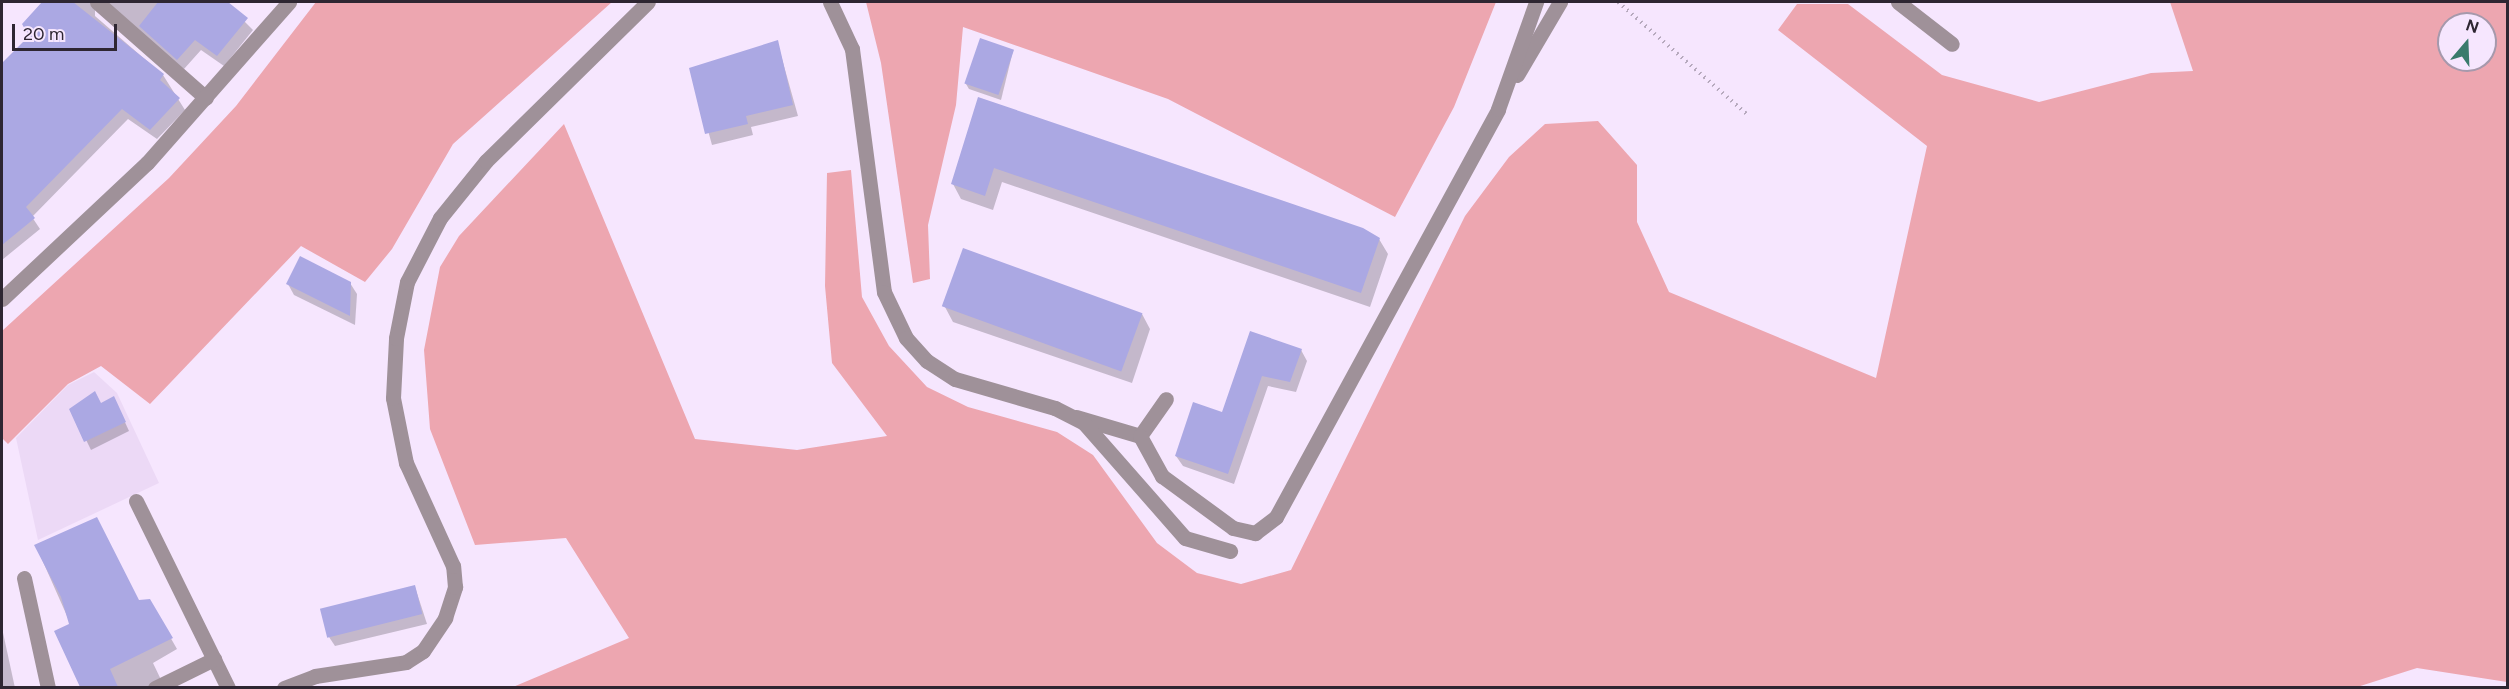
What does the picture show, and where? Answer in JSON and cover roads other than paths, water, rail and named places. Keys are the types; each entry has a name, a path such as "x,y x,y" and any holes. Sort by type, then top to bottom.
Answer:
{"street":[{"path":"97,2 206,98"},
{"path":"2,299 85,226 206,98 289,2"},
{"path":"284,687 315,676 406,662 423,651 446,618 455,587 453,566 406,463 395,414 392,366 407,282 440,218 486,161 648,2"},
{"path":"830,2 852,49 884,292 896,323 927,361 955,379 1140,436 1162,476 1233,528 1255,533 1276,517 1498,109 1560,2"},
{"path":"1498,109 1536,2"},
{"path":"1898,2 1952,44"},
{"path":"1140,436 1166,399"},
{"path":"1070,415 1108,445 1185,538 1230,551"},
{"path":"136,501 228,687"},
{"path":"24,578 48,687"},
{"path":"155,687 214,659"}]}
